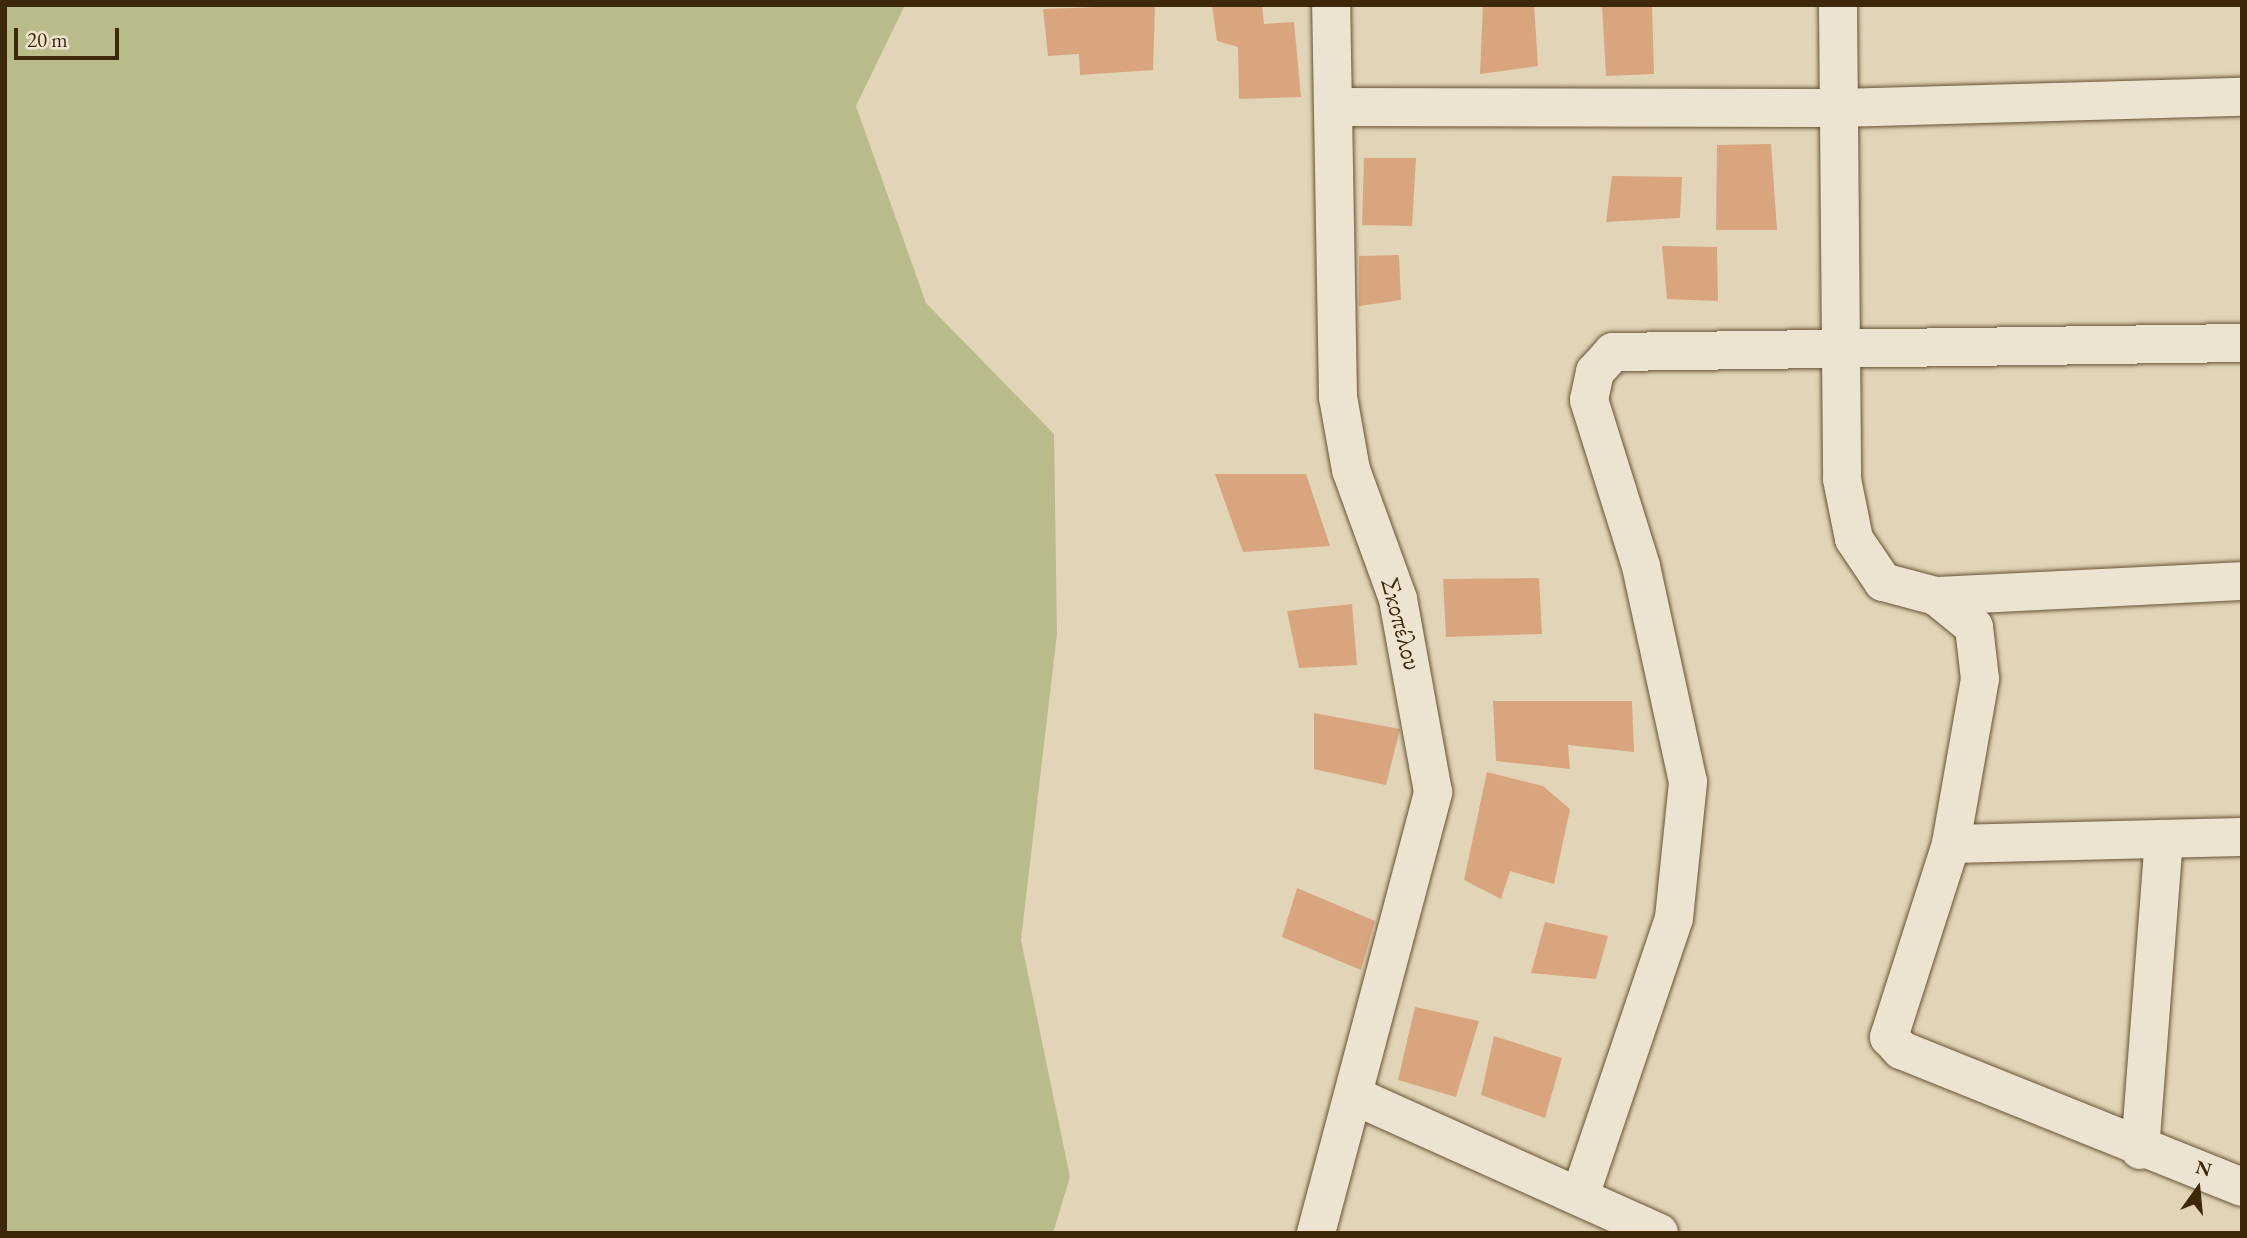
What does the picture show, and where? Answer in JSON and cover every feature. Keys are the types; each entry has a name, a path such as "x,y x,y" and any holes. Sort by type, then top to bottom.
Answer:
{"street":[{"name":"Σκοπέλου","path":"1316,1233 1357,1097 1433,792 1398,599 1351,470 1338,397 1331,5"},
{"path":"1838,5 1836,351 1842,479 1854,539 1883,582 1936,596 2242,581"},
{"path":"1333,107 1839,108 2242,97"},
{"path":"1581,1193 1674,918 1688,782 1641,566 1589,400 1595,372 1613,352 1836,351 2242,343"},
{"path":"1936,596 1974,626 1980,679 1951,844 1889,1037 1901,1050 2140,1150 2242,1187"},
{"path":"1951,844 2242,837"},
{"path":"2140,1150 2164,839"},
{"path":"1357,1097 1581,1193 1659,1233"}],"green space":[{"path":"5,5 905,5 856,106 926,303 1054,434 1057,634 1021,940 1070,1177 1053,1233 5,1233"}],"building":[{"path":"1155,5 1153,70 1080,75 1079,54 1048,56 1043,9"},
{"path":"1212,5 1262,5 1264,24 1294,22 1301,97 1239,99 1238,47 1217,41"},
{"path":"1483,5 1534,5 1538,66 1480,74"},
{"path":"1602,5 1652,5 1654,74 1606,76"},
{"path":"1771,144 1777,230 1716,230 1717,145"},
{"path":"1364,158 1416,158 1412,226 1362,225"},
{"path":"1612,176 1682,177 1680,218 1606,222"},
{"path":"1662,246 1717,247 1718,301 1667,299"},
{"path":"1399,255 1401,300 1359,306 1359,256"},
{"path":"1215,474 1306,474 1330,546 1243,552"},
{"path":"1539,578 1542,634 1446,637 1443,579"},
{"path":"1352,604 1357,665 1299,668 1287,611"},
{"path":"1493,701 1632,701 1634,752 1568,745 1570,769 1496,761"},
{"path":"1314,713 1400,729 1386,785 1314,769"},
{"path":"1487,772 1543,786 1570,809 1554,884 1510,871 1501,899 1464,880"},
{"path":"1297,888 1375,921 1361,970 1282,937"},
{"path":"1545,922 1608,936 1596,979 1531,973"},
{"path":"1415,1007 1479,1021 1456,1097 1398,1080"},
{"path":"1494,1036 1562,1058 1545,1118 1481,1095"}]}
